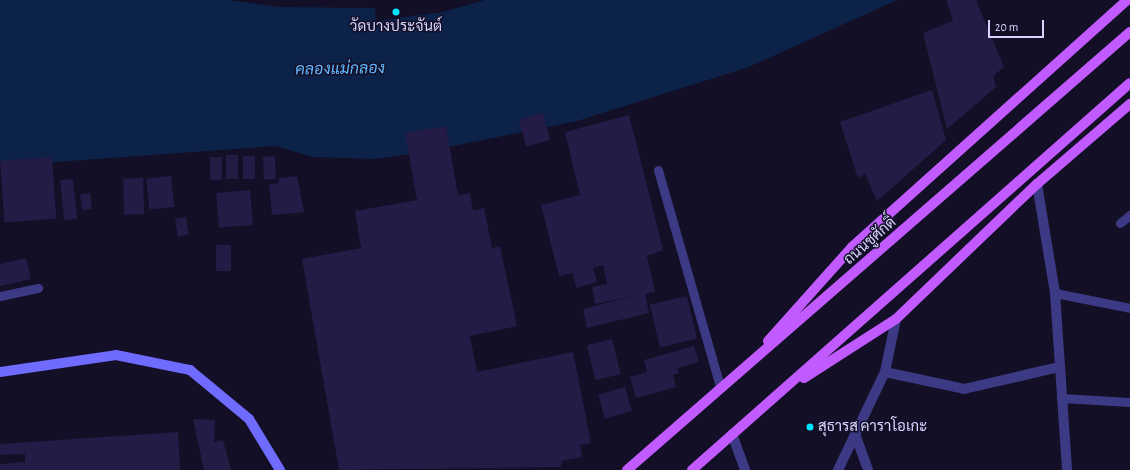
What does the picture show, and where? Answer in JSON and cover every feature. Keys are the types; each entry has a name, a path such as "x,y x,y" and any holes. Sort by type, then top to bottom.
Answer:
{"main road":[{"path":"744,368 852,247 1127,0"},
{"name":"ถนนชูศักดิ์","path":"627,470 720,386 744,368 864,266 1130,32"},
{"path":"692,470 1130,83"},
{"path":"779,394 896,319 1037,184 1130,104"},
{"path":"0,372 116,355 190,370 248,419 280,470"}],"street":[{"path":"1037,184 1055,293 1067,470"},
{"path":"838,470 885,372 896,319"},
{"path":"885,372 964,389 1059,368"},
{"path":"732,434 745,470"},
{"path":"855,434 868,470"}],"lane":[{"path":"658,170 720,386"},
{"path":"1120,223 1130,215"},
{"path":"0,296 38,288"},
{"path":"1055,293 1130,308"},
{"path":"1062,398 1130,402"}],"water":[{"name":"คลองแม่กลอง","path":"0,0 229,0 279,7 375,8 376,21 443,12 485,0 897,0 749,67 577,121 418,153 375,159 313,157 275,146 0,166"}],"building":[{"path":"946,0 976,0 1004,67 993,76 996,87 947,129 923,33 953,21"},
{"path":"932,90 946,140 877,201 865,174 858,178 840,122"},
{"path":"543,113 550,140 526,147 519,119"},
{"path":"629,115 663,250 647,256 655,292 645,294 649,313 587,328 583,309 634,296 595,304 592,287 607,284 603,265 593,268 597,282 576,288 573,273 559,276 541,205 580,195 565,132"},
{"path":"446,126 458,195 470,193 473,211 484,208 492,248 500,246 517,326 470,336 477,372 573,352 591,443 580,445 582,457 562,461 561,467 339,470 302,259 361,248 355,211 417,200 405,133"},
{"path":"226,155 238,155 238,179 226,179"},
{"path":"243,156 255,156 255,179 243,179"},
{"path":"263,156 275,156 276,179 264,179"},
{"path":"52,157 56,219 4,222 0,161"},
{"path":"210,157 222,157 222,180 210,180"},
{"path":"171,176 174,207 149,209 146,179"},
{"path":"297,176 304,212 272,215 269,184 279,183 279,178"},
{"path":"143,178 144,214 124,215 123,179"},
{"path":"73,179 77,219 64,220 60,180"},
{"path":"250,190 253,225 219,228 216,193"},
{"path":"90,193 92,209 82,210 80,194"},
{"path":"186,217 189,235 178,236 175,219"},
{"path":"216,245 231,245 231,271 216,271"},
{"path":"26,258 31,279 0,286 0,264"},
{"path":"687,296 697,339 660,347 650,305"},
{"path":"612,339 621,374 595,380 587,345"},
{"path":"694,346 699,362 677,368 679,373 673,375 676,387 636,398 630,377 647,372 644,360"},
{"path":"625,387 632,411 605,419 598,395"},
{"path":"193,419 215,420 214,442 223,440 231,470 204,470"},
{"path":"178,432 180,470 0,470 0,464 25,462 25,454 0,455 0,444"}],"place":[{"name":"วัดบางประจันต์","path":"396,12"},
{"name":"สุธารส คาราโอเกะ","path":"810,427"}]}
